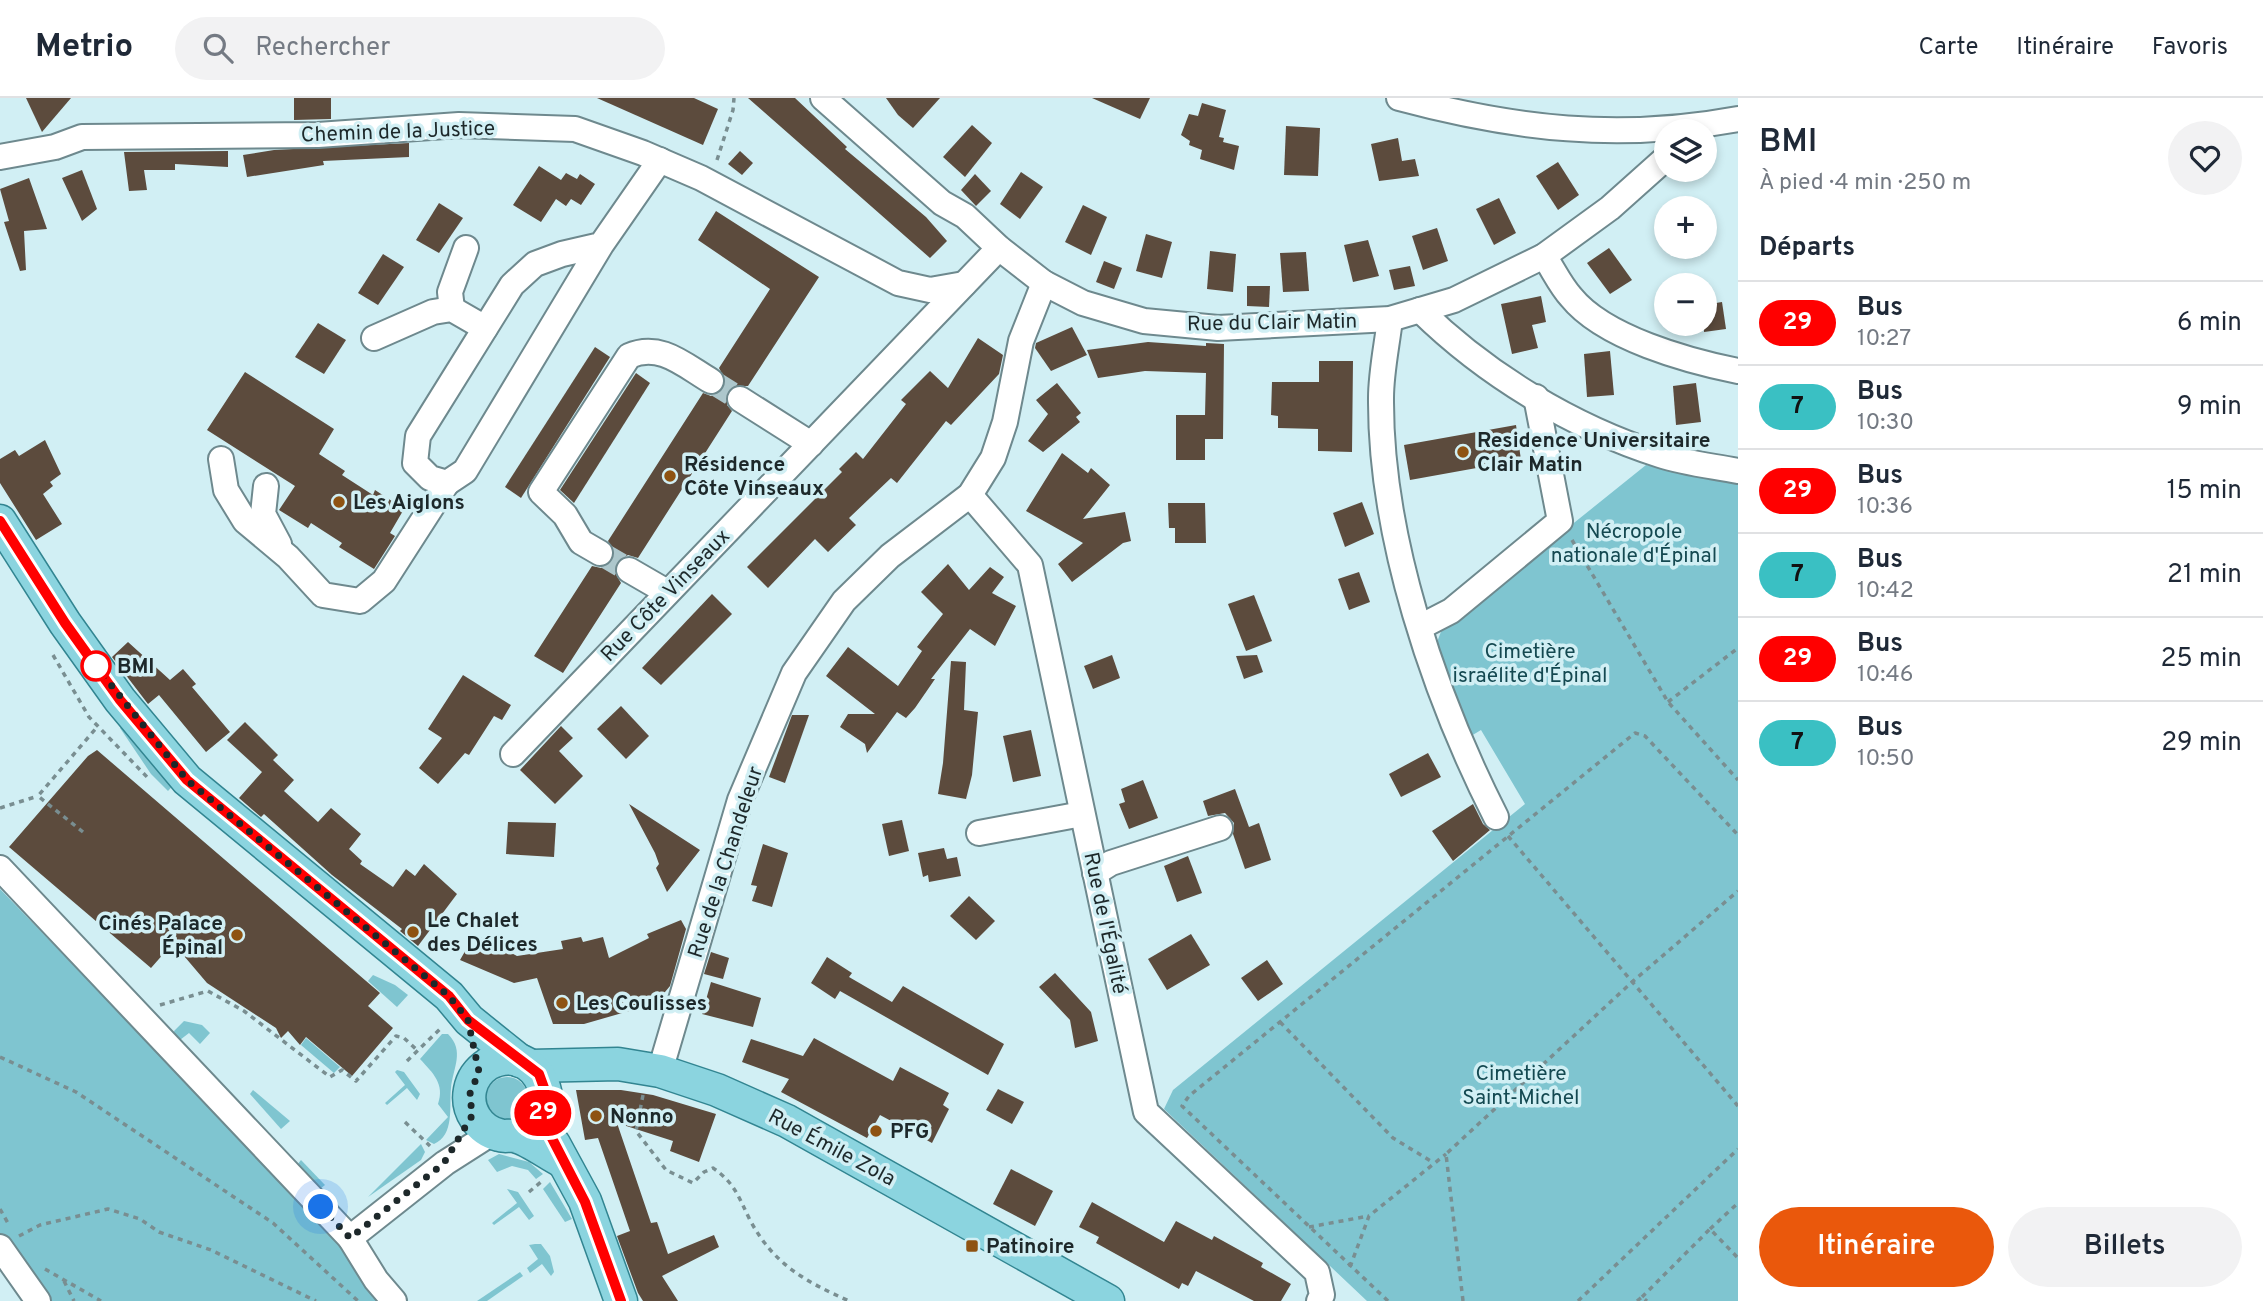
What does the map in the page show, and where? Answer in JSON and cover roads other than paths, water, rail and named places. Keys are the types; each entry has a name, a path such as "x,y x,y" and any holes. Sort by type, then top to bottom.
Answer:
{"main road":[{"path":"0,521 65,623 120,700 187,780 449,996 479,1072"},
{"path":"458,1024 539,1074 556,1168"},
{"path":"525,1064 504,1059 479,1072 469,1096 493,1128 556,1168 585,1202 621,1301"},
{"name":"Rue Émile Zola","path":"525,1064 618,1064 652,1082 717,1090 787,1121 1108,1301"},
{"path":"493,1128 525,1133 577,1065"}],"street":[{"name":"Rue du Clair Matin","path":"823,98 942,203 965,216 999,248 1044,283 1083,303 1144,321 1218,328 1390,319 1454,300 1544,256 1611,208 1654,169"},
{"path":"1399,98 1456,113 1536,127 1600,131 1654,130"},
{"path":"1717,123 1738,119"},
{"name":"Chemin de la Justice","path":"0,157 55,147 82,137 317,135 459,125 575,130 660,160 706,181 898,283 930,290 964,284"},
{"path":"221,459 226,490 245,521 285,554 323,595 360,601 384,581 447,483 465,471 601,245 660,160"},
{"path":"447,483 430,478 415,463 418,436 512,285 535,264 562,254 601,245"},
{"path":"452,309 450,292 466,248"},
{"path":"964,284 999,248"},
{"path":"1544,256 1571,298 1594,317 1641,342 1686,360 1738,371"},
{"name":"Rue de la Chandeleur","path":"652,1082 740,800 794,673 819,634 853,592 890,556 970,495 993,458 1005,422 1021,341 1044,283"},
{"name":"Rue Côte Vinseaux","path":"513,754 964,284"},
{"path":"374,338 433,312 452,309 485,328"},
{"path":"1420,310 1493,372 1570,417 1660,455 1738,471"},
{"path":"1390,319 1380,396 1388,502 1420,627 1462,750 1496,817"},
{"path":"600,553 581,542 565,515 541,492 629,356 641,351 662,351 711,381"},
{"path":"1420,627 1451,611 1560,521 1536,397"},
{"path":"740,399 811,444"},
{"path":"266,486 263,514 285,554"},
{"name":"Rue de l'Égalité","path":"970,495 1030,565 1146,1112 1317,1272 1322,1295 1319,1301"},
{"path":"629,570 667,592"},
{"path":"979,833 1083,814"},
{"path":"1095,873 1111,863 1220,828"},
{"path":"0,868 350,1238 376,1280 394,1301"},
{"path":"350,1238 440,1156 493,1128"},
{"path":"0,1247 38,1301"}],"tunnel":[{"path":"711,381 740,399"},
{"path":"600,553 629,570"}],"place":[{"name":"Residence Universitaire Clair Matin","path":"1463,452"},
{"name":"Résidence Côte Vinseaux","path":"670,476"},
{"name":"Les Aiglons","path":"339,502"},
{"name":"BMI","path":"96,666"},
{"name":"Le Chalet des Délices","path":"413,932"},
{"name":"Cinés Palace Épinal","path":"237,935"},
{"name":"Les Coulisses","path":"562,1003"},
{"name":"Nonno","path":"596,1116"},
{"name":"PFG","path":"876,1131"},
{"name":"Patinoire","path":"972,1246"}],"park label":[{"name":"Nécropole nationale d'Épinal","path":"1634,543"},
{"name":"Cimetière israélite d'Épinal","path":"1530,663"},
{"name":"Cimetière Saint-Michel","path":"1521,1085"}]}
